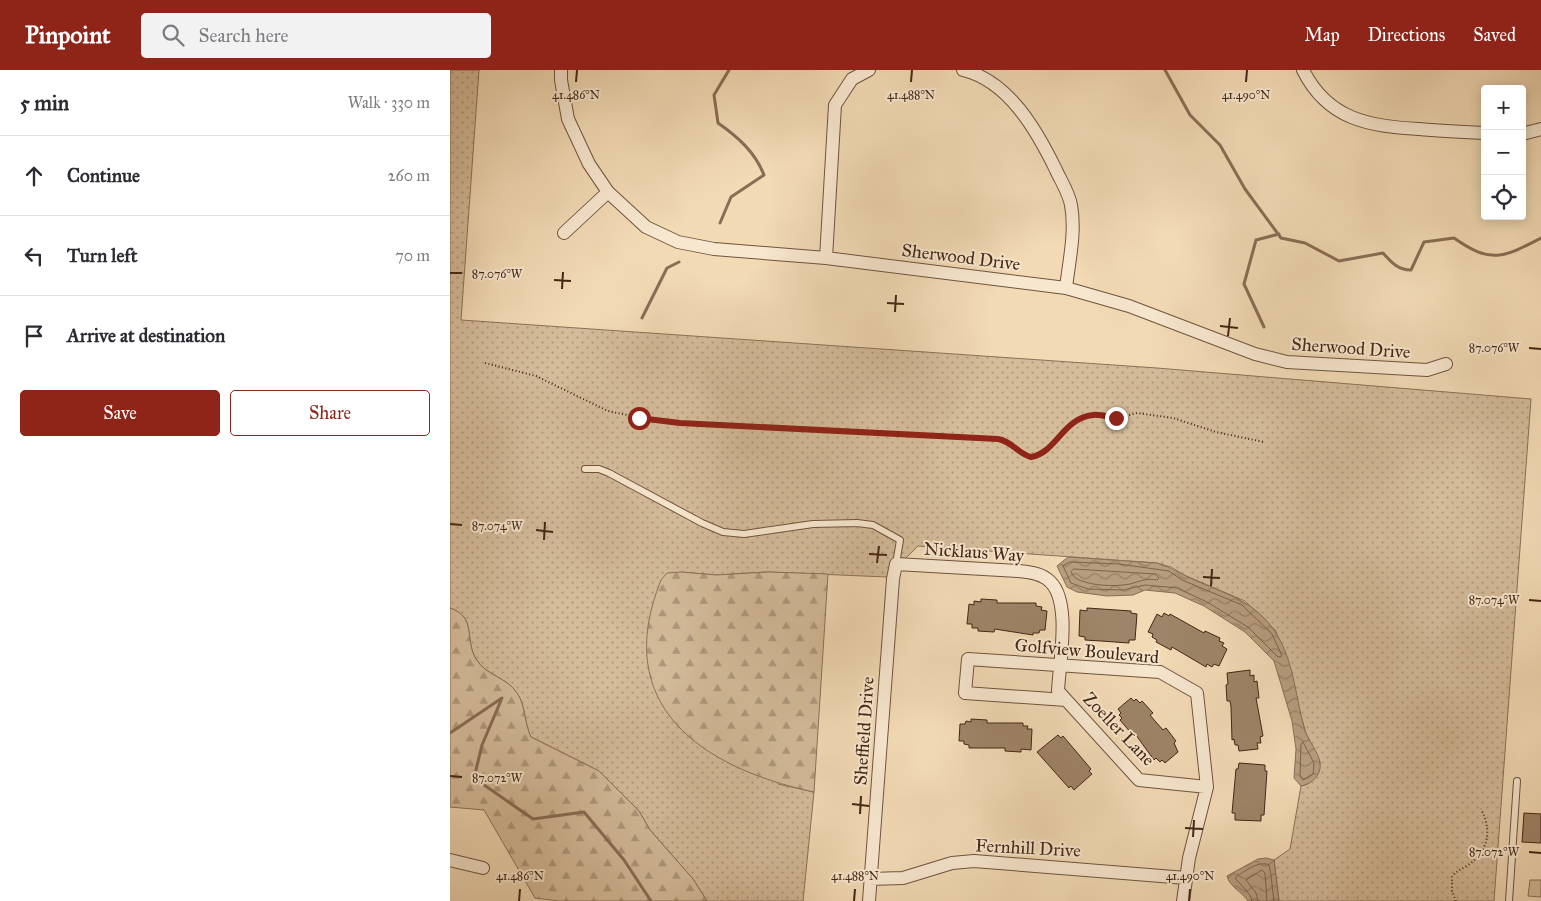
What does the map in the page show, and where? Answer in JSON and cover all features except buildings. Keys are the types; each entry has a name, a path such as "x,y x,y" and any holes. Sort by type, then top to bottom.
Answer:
{"street":[{"name":"Sherwood Drive","path":"561,70 568,119 589,164 608,192 646,227 678,242 714,249 826,258 1066,288 1138,309 1256,354 1287,362 1427,370 1446,364"},
{"path":"826,258 835,105 852,79 869,70"},
{"path":"964,70 978,74 1008,96 1033,128 1061,179 1071,204 1073,230 1066,288"},
{"path":"1303,70 1317,92 1330,105 1358,121 1377,126 1481,133"},
{"path":"1526,133 1541,129"},
{"path":"564,233 608,192"},
{"name":"Nicklaus Way","path":"896,564 1018,571 1035,574 1049,580 1059,596 1063,615 1059,665"},
{"name":"Sheffield Drive","path":"869,901 893,579 896,564"},
{"name":"Golfview Boulevard","path":"968,659 1160,672 1197,693 1206,786 1186,878 1183,901"},
{"name":"Zoeller Lane","path":"968,659 965,694 1066,700"},
{"name":"Zoeller Lane","path":"1059,665 1058,691 1139,780 1206,786"},
{"path":"450,860 484,868"},
{"name":"Fernhill Drive","path":"870,879 903,878 952,863 974,862 1186,878"}],"lane":[{"path":"585,469 599,469 609,473 709,526 729,533 744,534 830,523 857,522 873,525 900,540 896,564"},
{"path":"1509,901 1517,781"}],"path":[{"path":"485,363 536,376 613,412 670,422 998,439 1011,443 1023,454 1031,457 1044,451 1066,428 1083,417 1100,415 1116,418 1137,413 1173,418 1216,432 1264,442"},
{"path":"1456,901 1452,891 1452,877 1478,856 1487,840 1487,822 1481,809"}],"green space":[{"path":"450,70 479,70 461,320 1157,368 1531,399 1494,901 1279,901 1274,860 1290,849 1301,786 1308,784 1320,763 1306,733 1276,631 1245,601 1184,575 1171,567 1157,563 918,546 887,577 768,572 716,575 681,572 778,784 814,792 803,901 707,901 693,879 650,830 639,811 599,771 531,737 522,703 517,693 508,683 480,665 473,651 469,629 464,617 450,608"},
{"path":"681,572 716,575 768,572 828,574 814,792 773,781 736,766 703,748 676,724 657,696 648,663 648,624 661,580 667,573"},
{"path":"450,608 464,617 469,629 473,651 480,665 508,683 517,693 522,703 531,737 599,771 639,811 650,830 693,879 707,901 559,901 535,898 484,810 450,807"},
{"path":"1530,880 1541,880 1541,897 1528,896"}],"water":[{"path":"1068,557 1157,563 1237,598 1255,610 1274,630 1282,643 1292,671 1305,731 1320,762 1318,775 1309,783 1301,786 1294,778 1296,749 1292,721 1274,661 1245,632 1204,606 1175,593 1145,590 1133,595 1107,596 1077,592 1067,587 1057,566"},
{"path":"1258,859 1274,860 1279,901 1248,901 1230,883 1227,876"}],"waterway":[{"path":"720,223 731,197 764,175 751,152 718,123 714,95 729,70"},
{"path":"1165,70 1190,115 1220,145 1245,189 1281,238 1305,243 1339,261 1383,253 1392,262 1406,270 1411,270 1424,242 1454,238 1478,252 1497,255 1507,254 1541,238"},
{"path":"1264,327 1244,284 1256,240 1279,234"},
{"path":"642,318 667,268 679,262"},
{"path":"450,733 502,698 482,745 474,778 533,819 584,812 624,860 651,901"}],"route":[{"path":"639,418 680,423 998,439 1011,443 1029,457 1037,456 1044,451 1066,428 1083,417 1104,415 1116,418"}]}
